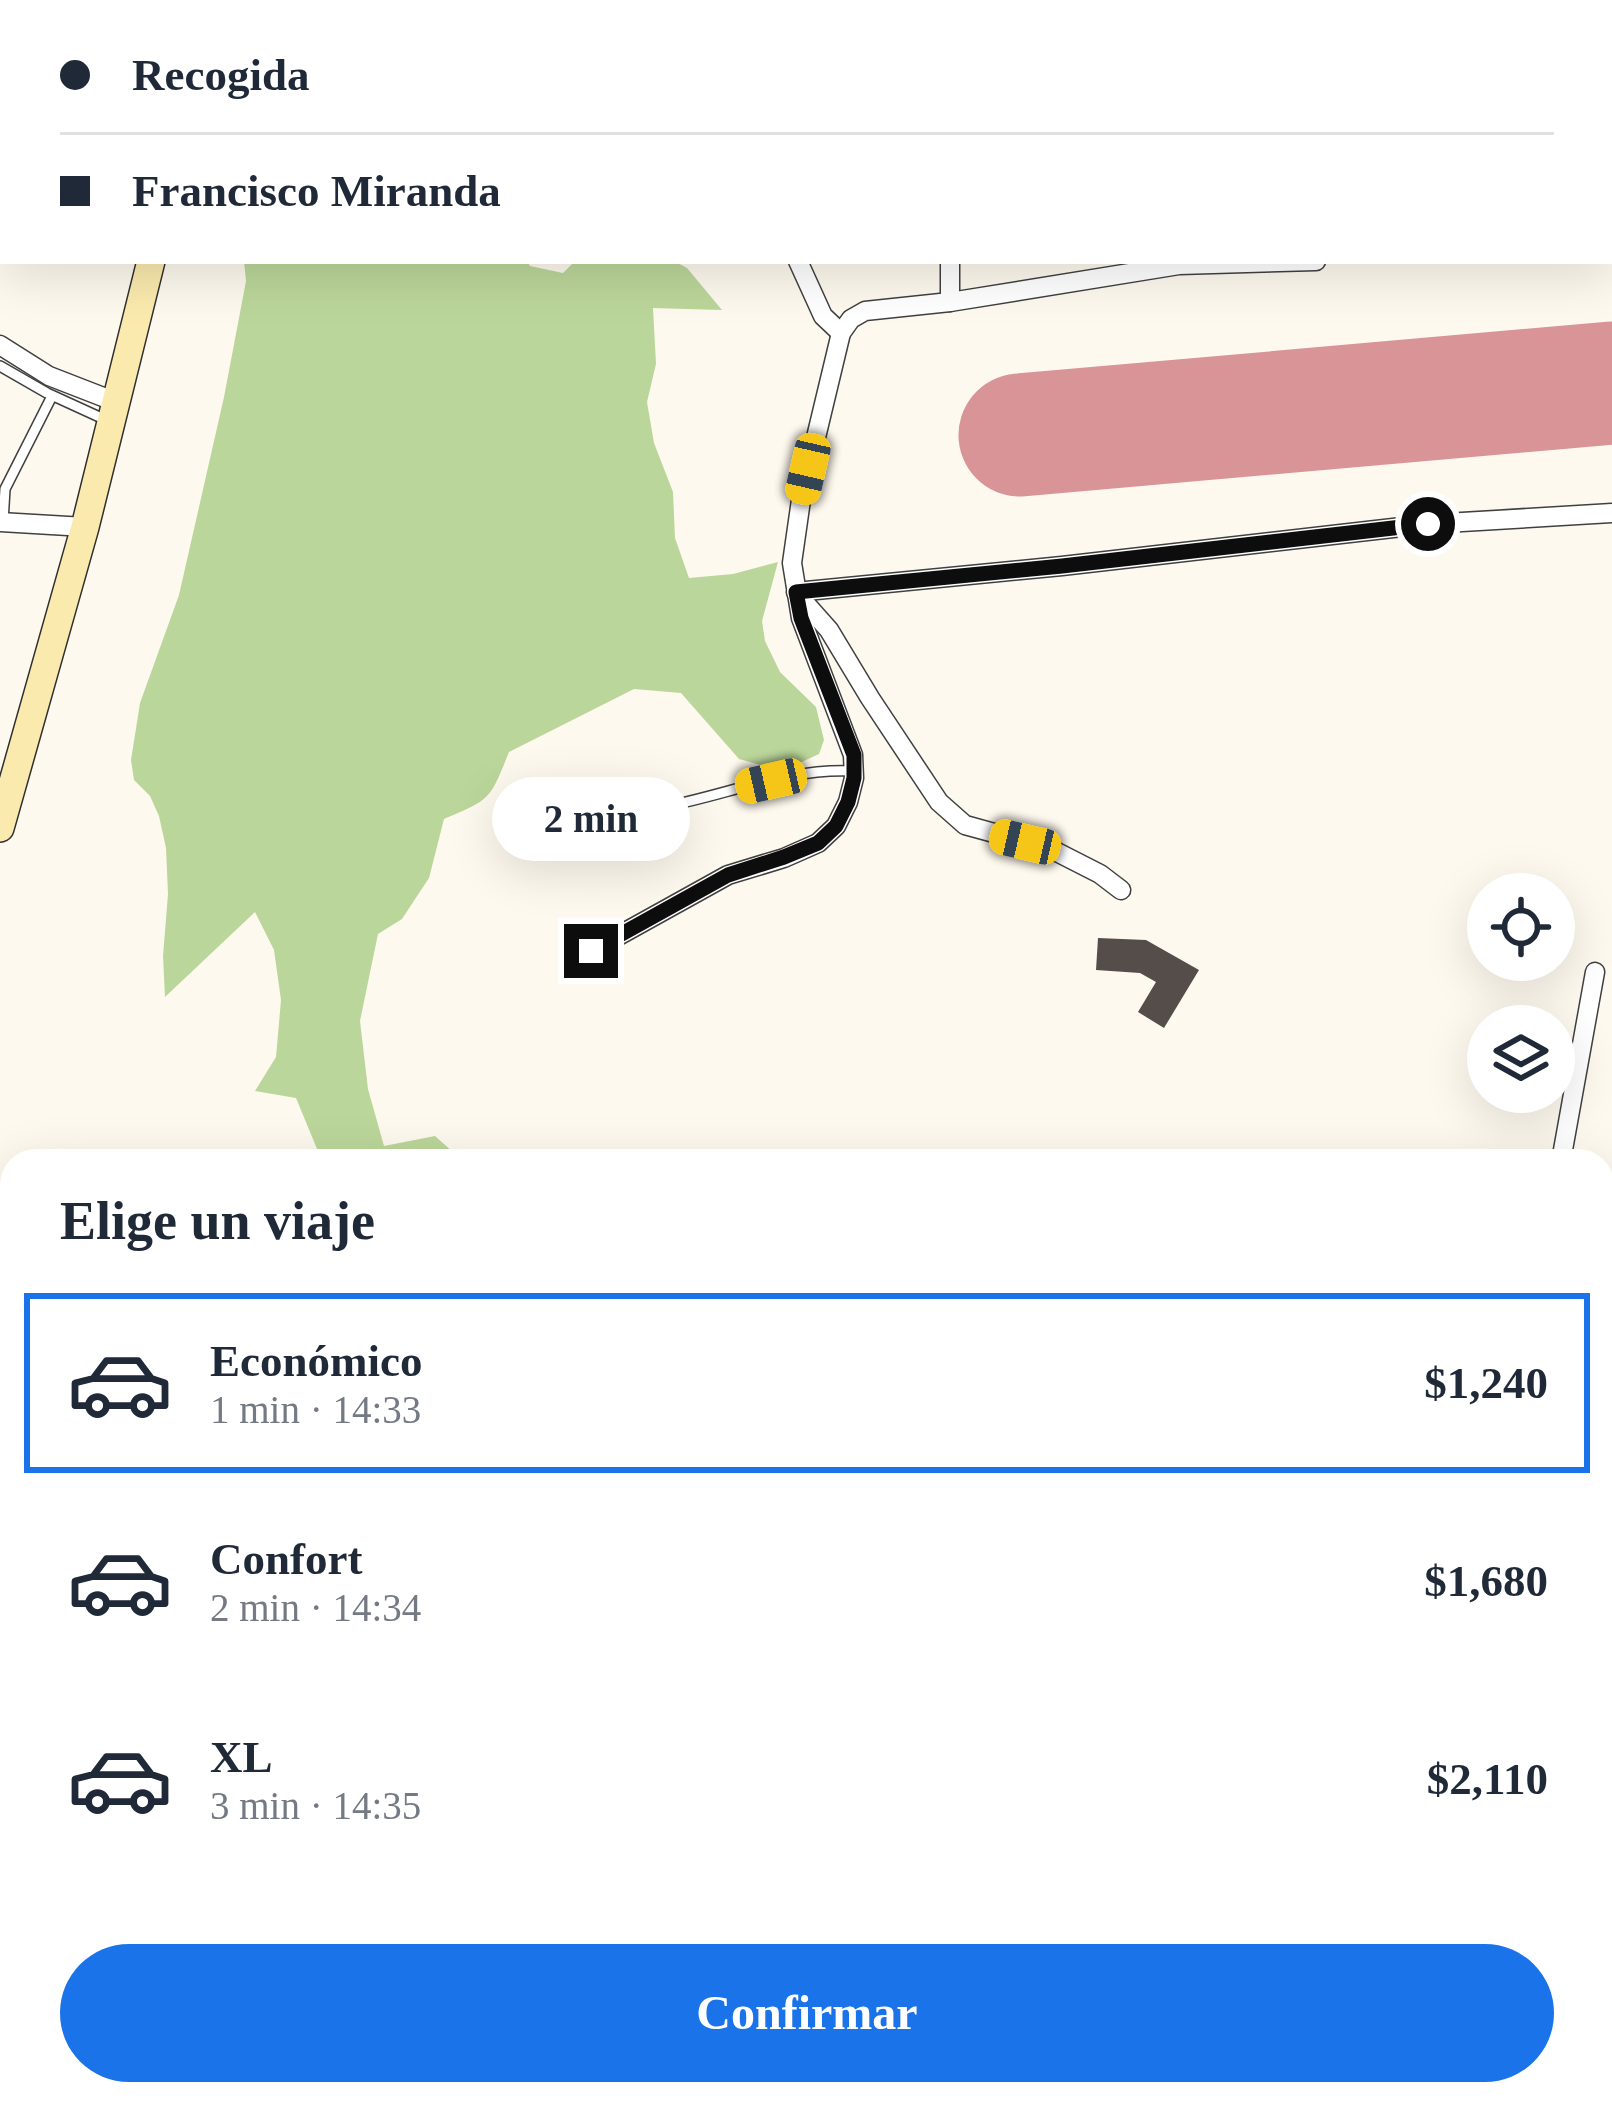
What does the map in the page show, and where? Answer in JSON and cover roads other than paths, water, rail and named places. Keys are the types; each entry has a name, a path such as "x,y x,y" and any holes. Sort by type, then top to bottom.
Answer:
{"street":[{"path":"0,828 86,527 150,264"},
{"path":"799,264 823,316 841,333"},
{"path":"950,264 950,302"},
{"path":"591,951 728,875 818,843 836,826 848,802 854,755 801,618 792,563 801,500 841,333 851,320 865,311 1178,265 1212,264"},
{"path":"0,345 113,412"},
{"path":"796,592 1428,524 1612,513"},
{"path":"1,522 86,527"},
{"path":"796,592 829,630 939,802 965,825 1049,848 1120,890"},
{"path":"1563,1149 1594,972"}],"lane":[{"path":"0,366 52,396 113,412"},
{"path":"1,522 2,488 52,396"},
{"path":"599,811 654,810 771,781 854,771"}]}
